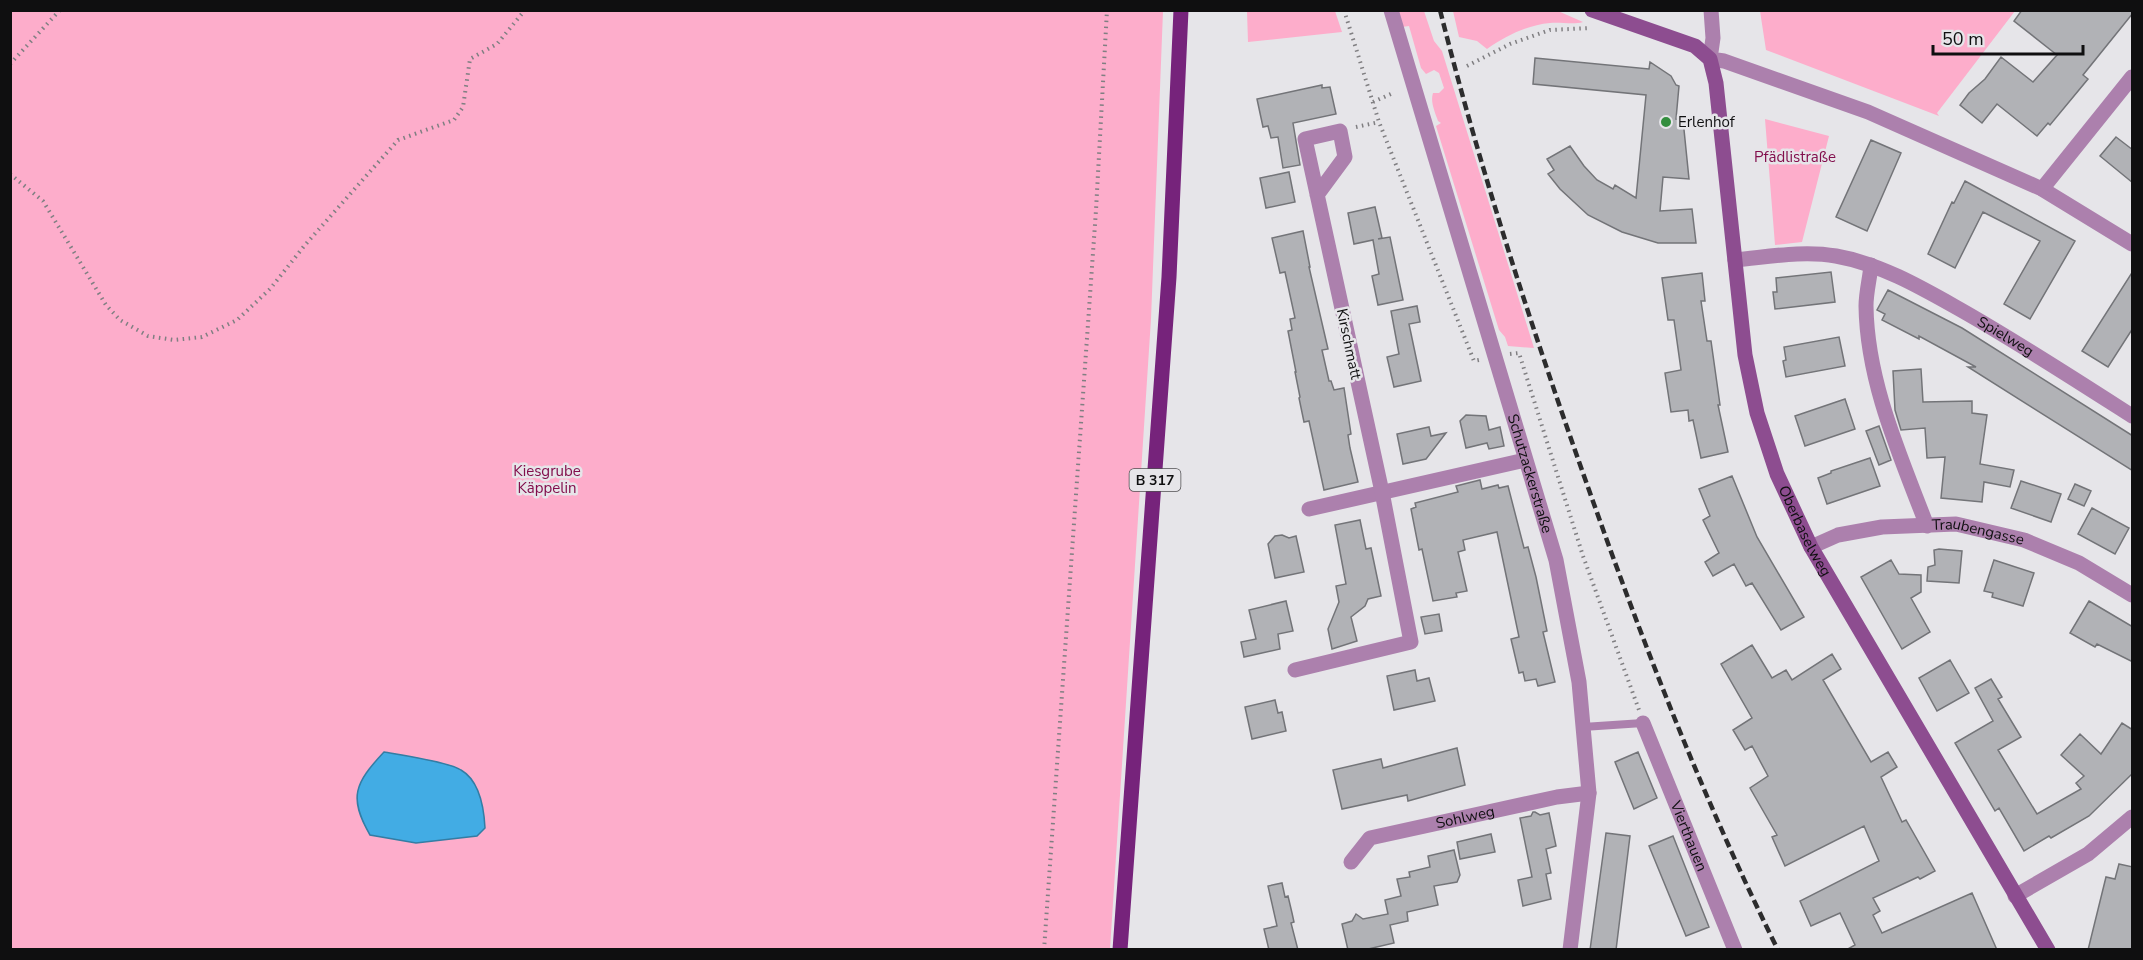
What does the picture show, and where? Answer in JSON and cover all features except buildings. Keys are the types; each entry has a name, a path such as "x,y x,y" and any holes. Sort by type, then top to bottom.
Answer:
{"main road":[{"name":"B 317","path":"1120,950 1168,289 1181,10"}],"street":[{"name":"Schutzackerstraße","path":"1391,10 1556,560 1579,682 1589,793 1570,950"},
{"path":"1592,10 1695,46 1710,59 1733,64 1868,112 2042,189 2133,244"},
{"path":"1710,59 1713,38 1711,10"},
{"name":"Oberbaselweg","path":"1710,59 1716,83 1745,355 1757,413 1777,474 1811,547 2048,950"},
{"path":"2042,189 2133,77"},
{"path":"1317,195 1345,157 1340,131"},
{"name":"Kirschmatt","path":"1294,670 1411,642 1382,492 1305,139 1340,131"},
{"name":"Spielweg","path":"1735,260 1804,254 1834,256 1871,265 1929,292 1988,326 2133,416"},
{"path":"1871,265 1866,305 1872,360 1884,411 1927,526"},
{"path":"1309,509 1525,460"},
{"name":"Traubengasse","path":"1811,547 1838,535 1882,527 1956,524 2024,540 2079,563 2133,596"},
{"name":"Vierthauen","path":"1643,723 1735,950"},
{"name":"Sohlweg","path":"1352,862 1370,838 1557,796 1589,793"},
{"path":"2015,896 2088,854 2133,817"}],"lane":[{"path":"1583,727 1643,723"}],"path":[{"path":"10,64 60,10"},
{"path":"10,174 43,201 106,305 120,320 148,336 174,340 202,337 237,320 270,289 305,245 399,140 454,120 463,107 470,58 497,44 525,10"},
{"path":"1044,950 1091,294 1107,10"},
{"path":"1344,10 1379,122 1474,362 1519,353 1583,556 1643,723"},
{"path":"1467,66 1510,44 1550,30 1602,28 1610,18"},
{"path":"1373,102 1393,93"},
{"path":"1340,131 1379,122"}],"green space":[{"name":"Kiesgrube Käppelin","path":"10,11 1163,11 1151,319 1110,949 11,949"},
{"path":"1247,11 1335,11 1342,32 1248,42"},
{"path":"1398,11 1424,11 1434,41 1442,51 1534,348 1508,346 1499,330 1436,126 1441,123 1434,111 1432,96 1433,93 1439,93 1444,88 1439,73 1434,70 1426,74 1421,68 1409,26 1402,27"},
{"path":"1453,11 1558,11 1583,22 1533,26 1487,49 1477,41 1459,37"},
{"path":"1760,11 2015,11 1937,113 1939,116 1766,50"},
{"name":"Pfädlistraße","path":"1765,119 1829,136 1802,242 1775,245"}],"water":[{"path":"384,752 446,764 461,770 477,788 484,812 485,828 477,836 416,843 370,835 359,810 358,791 366,773"}],"railway":[{"path":"1440,10 1509,252 1610,548 1676,723 1725,837 1778,950"}],"place":[{"name":"Erlenhof","path":"1666,122"}]}
